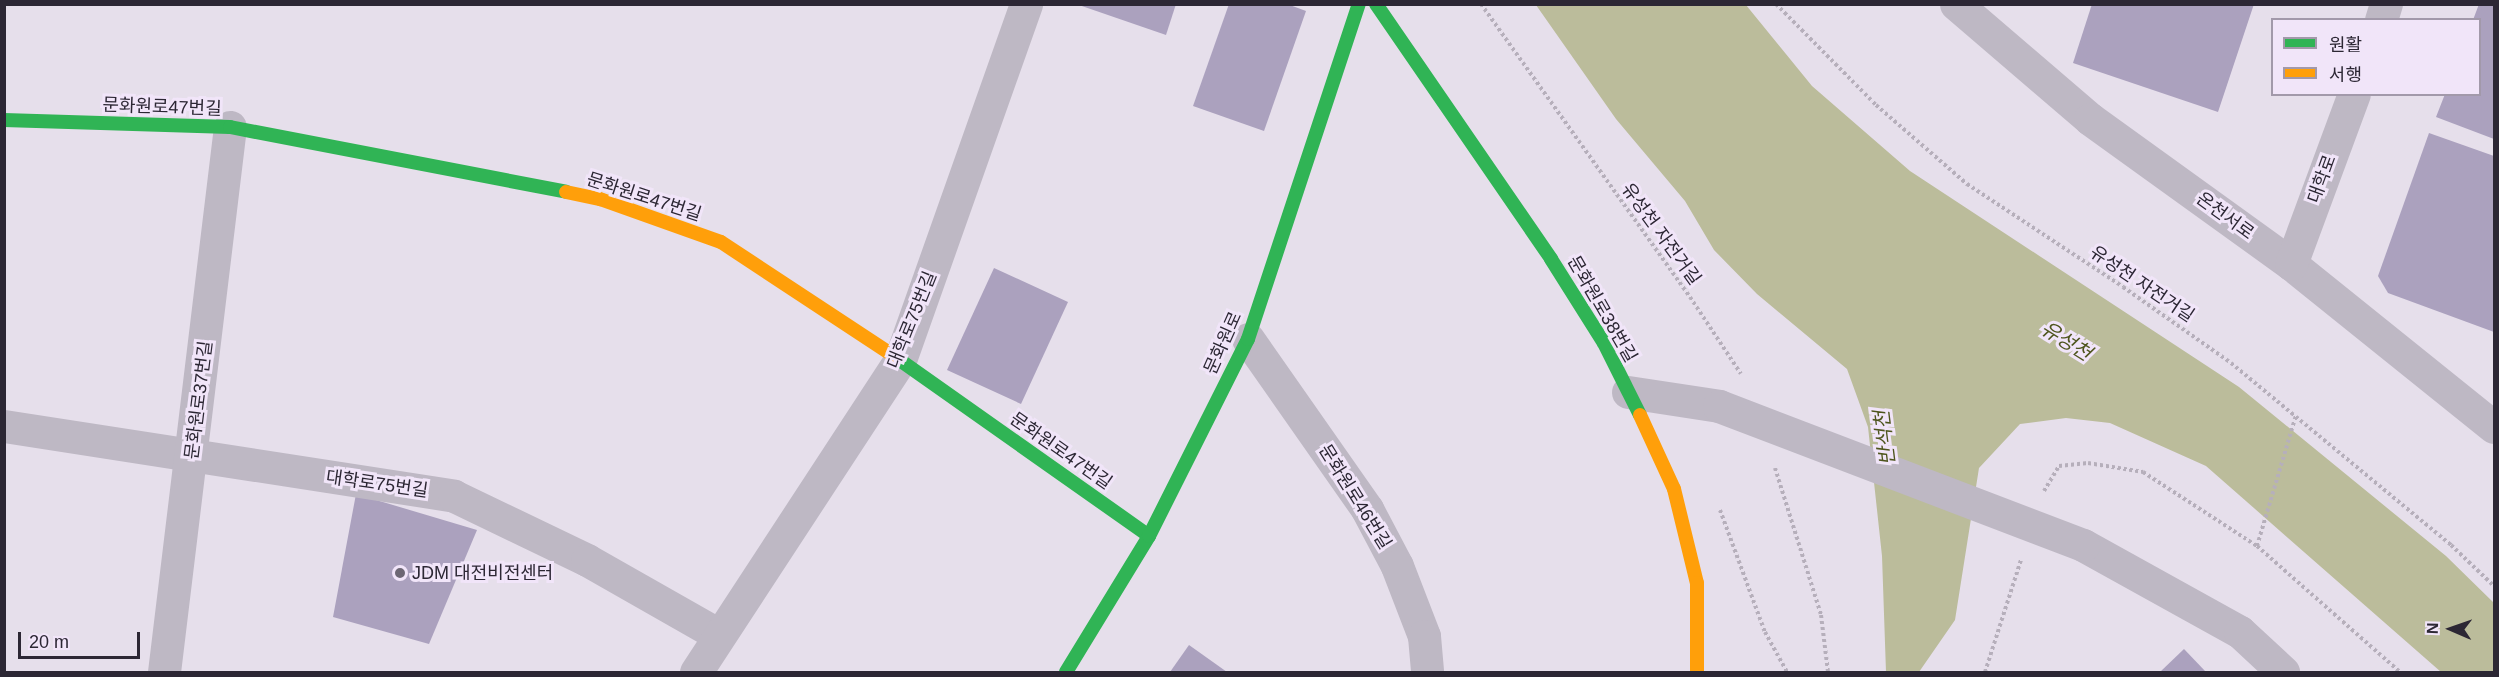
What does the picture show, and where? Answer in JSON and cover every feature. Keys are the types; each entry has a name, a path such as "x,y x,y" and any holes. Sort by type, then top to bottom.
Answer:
{"street":[{"name":"대학로75번길","path":"696,672 718,635 900,360 1026,4"},
{"name":"문화원로","path":"1066,672 1149,536 1248,339 1359,4"},
{"name":"문화원로38번길","path":"1376,4 1551,259 1604,343 1628,392 1674,489 1696,583 1697,672"},
{"name":"온천서로","path":"1956,4 2090,119 2292,264 2494,427"},
{"name":"대학로","path":"2292,264 2353,96"},
{"name":"문화원로47번길","path":"4,120 230,127 600,199 722,242 900,360 1149,536"},
{"name":"문화원로37번길","path":"164,672 192,457 230,127"},
{"name":"문화원로46번길","path":"1248,339 1367,509 1397,566 1424,636 1427,672"},
{"path":"1628,392 1719,406 2083,545 2240,632 2283,672"},
{"name":"대학로75번길","path":"4,426 454,496 587,560 718,635"}],"path":[{"name":"유성천 자전거길","path":"1480,4 1696,306 1739,369 1743,380"},
{"name":"유성천 자전거길","path":"1776,4 1876,105 1967,184 2153,307 2231,363 2451,545 2494,586"},
{"path":"2296,415 2257,546 2400,672"},
{"path":"1774,462 1821,615 1828,672"}],"water":[{"path":"1536,5 1746,5 1812,86 1910,171 2239,387 2446,556 2494,603 2494,672 2441,672 2206,466 2110,423 2066,418 2020,424 1979,468 1955,620 1919,672 1886,672 1882,556 1868,427 1847,369 1757,294 1714,250 1685,201 1616,119"}],"building":[{"path":"1076,4 1176,4 1166,35"},
{"path":"1229,4 1287,4 1306,11 1264,131 1193,106"},
{"path":"2092,4 2254,4 2218,112 2073,63"},
{"path":"2479,4 2494,4 2494,139 2436,117 2444,96 2481,96 2481,18 2474,18"},
{"path":"2429,133 2494,156 2494,332 2388,293 2378,276"},
{"path":"994,268 1068,302 1021,404 947,370"},
{"name":"JDM 대전비전센터","path":"356,494 477,530 429,644 333,617"},
{"path":"1189,645 1227,672 1170,672"},
{"path":"2184,649 2206,672 2160,672"}],"traffic: fast":[{"path":"1066,672 1149,536 1248,339 1359,4"},
{"path":"1376,4 1551,259 1604,343 1640,415"},
{"path":"4,120 230,127 566,192"},
{"path":"894,356 1149,536"}],"traffic: slow":[{"path":"566,192 600,199 721,242 894,356"},
{"path":"1640,415 1674,489 1697,583 1697,672"}],"place":[{"name":"JDM 대전비전센터","path":"400,573"}],"water label":[{"name":"유성천","path":"2066,341"},
{"name":"반석천","path":"1885,438"}]}
